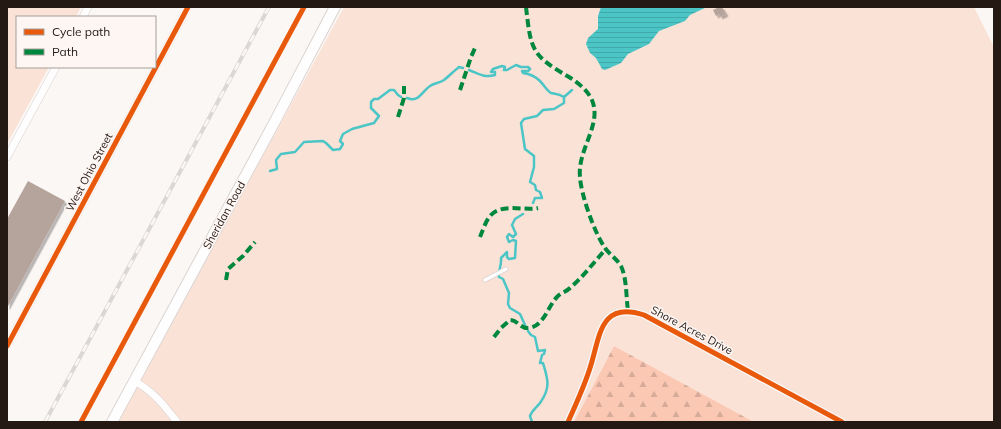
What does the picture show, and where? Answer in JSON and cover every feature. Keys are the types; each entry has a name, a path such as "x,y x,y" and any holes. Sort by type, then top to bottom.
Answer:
{"main road":[{"name":"Sheridan Road","path":"112,422 335,7"}],"street":[{"path":"84,16 88,7"},
{"name":"West Ohio Street","path":"156,67 188,7"},
{"path":"7,157 55,68"},
{"name":"West Ohio Street","path":"7,346 155,68"},
{"name":"Shore Acres Drive","path":"568,422 590,368 600,330 607,320 615,314 633,311 644,315 842,422"},
{"path":"134,381 146,388 160,400 177,422"}],"lane":[{"path":"485,280 506,269"}],"shaded area":[{"path":"7,7 81,7 76,16 16,16 16,68 48,68 7,144"},
{"path":"344,7 974,7 994,47 994,422 754,422 614,346 574,422 120,422 120,419"}],"green space":[{"path":"614,346 754,422 574,422"}],"water":[{"path":"601,7 707,7 690,15 685,21 659,31 649,44 628,54 621,63 605,70 602,69 596,58 590,53 586,44 588,38 598,29 598,16"}],"building":[{"path":"722,7 726,14 720,17 719,14 716,16 713,10"},
{"path":"28,181 65,201 7,308 7,219"}],"waterway":[{"path":"469,70 488,76 495,75 495,72 491,72 493,69 502,66 505,67 504,70 516,65 528,67 530,69 528,71 522,71 523,73 536,78 551,93 564,97"},
{"path":"407,98 417,98 427,88 433,84 441,82 459,67 463,68"},
{"path":"270,171 277,169 276,160 281,154 295,152 304,142 323,141 333,150 340,149 343,144 340,141 343,134 352,129 374,123 379,116 371,108 371,102 374,99 378,99 390,90 394,90 401,97"},
{"path":"564,97 572,90"},
{"path":"533,203 535,198 542,198 540,192 536,190 535,185 530,182 534,167 534,156 525,149 521,123 524,119 537,116 543,110 554,109 564,103 564,97"},
{"path":"523,214 515,219 512,225 516,234 513,237 509,234 507,237 509,242 513,240 516,241 515,258 509,259 507,257 507,252 501,258 499,277 503,279 509,293 508,304 510,308 520,314 525,325"},
{"path":"528,331 535,337 538,351 545,350 540,363 543,363 548,383 546,393 530,416 532,422"}],"railway":[{"path":"45,422 269,7"}],"marked path":[{"path":"526,7 529,33 535,50 547,63 581,86 591,98 594,107 594,117 582,156 580,167 581,185 597,234 605,248 621,266 623,271 628,311"},
{"path":"460,90 475,48"},
{"path":"398,117 404,98 404,83"},
{"path":"480,237 491,215 496,211 507,208 538,208"},
{"path":"226,280 228,269 243,256 255,242"},
{"path":"494,337 510,320 513,320 526,328 538,324 557,297 575,284 606,249"}],"cycle path":[{"path":"156,67 188,7"},
{"path":"81,422 304,7"},
{"path":"7,346 155,68"},
{"path":"568,422 585,382 604,325 610,317 618,313 629,312 644,315 842,422"}]}
